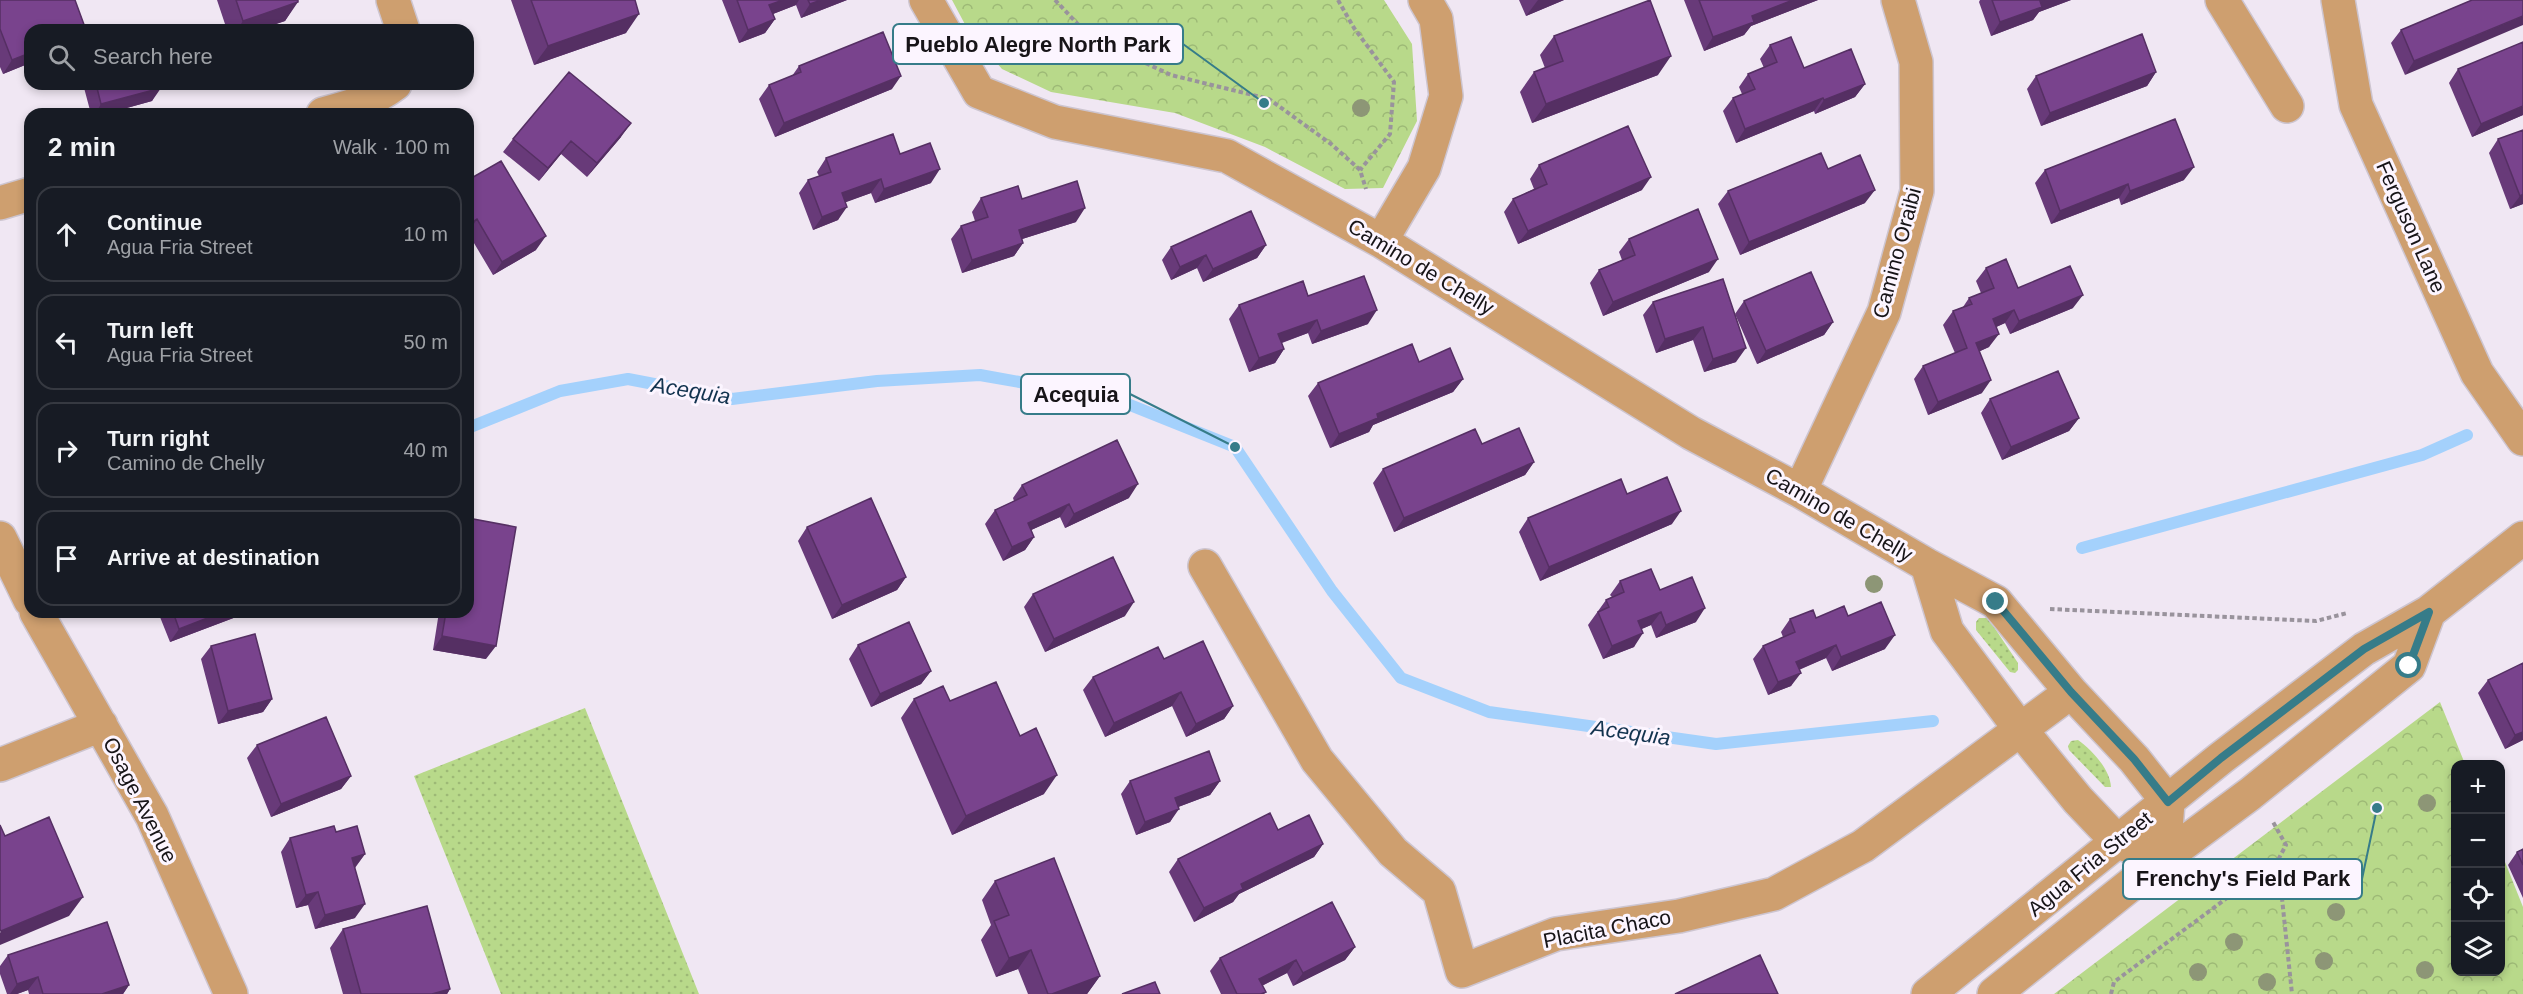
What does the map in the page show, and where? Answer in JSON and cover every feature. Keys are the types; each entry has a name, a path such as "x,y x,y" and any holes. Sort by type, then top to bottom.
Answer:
{"street":[{"path":"393,0 401,24"},
{"name":"Camino de Chelly","path":"927,0 979,92 1055,123 1227,156 1381,241 1691,433 1800,491 1927,565 1996,602 2071,692 2134,759 2168,802"},
{"path":"1381,241 1424,168 1446,96 1436,20 1425,0"},
{"name":"Camino Oraibi","path":"1800,491 1884,312 1917,191 1916,62 1898,0"},
{"path":"2222,0 2287,106"},
{"name":"Ferguson Lane","path":"2338,0 2356,105 2477,373 2523,439"},
{"path":"344,108 381,95 387,90"},
{"path":"0,203 24,196"},
{"path":"0,538 24,588"},
{"name":"Agua Fria Street","path":"1928,994 2221,758 2364,649 2429,612 2523,538"},
{"name":"Camino de Chelly","path":"1927,565 1947,631 2020,729 2078,800 2118,842 2164,858"},
{"name":"Placita Chaco","path":"1205,566 1317,760 1393,852 1439,891 1462,971 1557,934 1679,916 1774,894 1863,846 2071,692"},
{"name":"Agua Fria Street","path":"1994,994 2164,858 2250,794 2409,666 2429,612"},
{"name":"Osage Avenue","path":"39,618 152,816 231,994"},
{"path":"0,765 100,725"},
{"path":"2164,858 2168,802"}],"path":[{"path":"1055,0 1090,37 1171,75 1269,99 1331,144 1360,170 1381,241"},
{"path":"1338,0 1354,28 1394,82 1390,134 1360,170"},
{"path":"2049,609 2316,621 2348,613"},
{"path":"2111,994 2114,982 2278,861 2286,845 2271,820"},
{"path":"2278,861 2292,994"}],"green space":[{"path":"952,0 1384,0 1412,44 1417,121 1383,188 1345,189 1265,147 1175,113 1051,92 1002,69 968,30"},
{"path":"1979,618 1988,618 2018,663 2018,670 2015,673 2010,672 1976,630 1976,622"},
{"path":"2440,702 2463,760 2451,760 2451,976 2505,976 2505,862 2523,907 2523,994 2054,994"},
{"path":"585,708 699,994 501,994 414,776"},
{"path":"2078,740 2099,760 2107,773 2111,787 2105,787 2069,750 2068,746 2071,741"}],"building":[{"path":"0,0 75,0 84,24 24,24 24,55 12,60 0,29"},
{"path":"236,0 298,0 298,2 243,21"},
{"path":"531,0 635,0 639,14 548,46"},
{"path":"737,0 783,0 769,5 775,19 748,30"},
{"path":"808,0 821,0 810,4"},
{"path":"1650,0 1671,56 1546,104 1534,72 1563,61 1554,36"},
{"path":"1699,0 1793,0 1752,16 1754,22 1713,37"},
{"path":"1992,0 2044,0 2040,1 2042,7 2000,22"},
{"path":"2472,0 2523,0 2523,16 2414,61 2401,30"},
{"path":"883,32 901,76 784,123 769,85 801,72 799,66"},
{"path":"2142,34 2156,72 2050,113 2036,76"},
{"path":"1791,37 1804,68 1851,49 1865,84 1745,129 1733,98 1755,89 1748,74 1777,62 1770,45"},
{"path":"2523,42 2523,106 2481,124 2458,69"},
{"path":"569,72 631,123 597,163 571,141 548,168 513,139"},
{"path":"98,90 154,90 101,104"},
{"path":"2175,119 2194,167 2130,191 2128,184 2060,211 2045,170"},
{"path":"1628,126 1651,177 1528,231 1513,199 1547,184 1539,165"},
{"path":"2523,130 2523,194 2520,196 2498,139"},
{"path":"893,134 900,154 930,143 940,169 884,189 881,179 842,193 847,207 822,217 808,180 831,172 826,158"},
{"path":"1821,153 1828,169 1860,155 1875,190 1749,242 1728,191"},
{"path":"501,161 546,236 502,262 477,219 474,221 474,177"},
{"path":"1077,181 1085,208 1019,230 1023,243 972,260 961,226 988,217 981,198 1018,186 1022,199"},
{"path":"1698,209 1718,259 1613,302 1599,270 1635,255 1629,239"},
{"path":"1251,211 1266,245 1213,269 1206,255 1180,267 1171,247"},
{"path":"2006,259 2018,288 2070,266 2083,295 2019,321 2014,310 1993,319 1999,334 1976,343 1991,380 1938,402 1923,366 1967,348 1953,311 1972,304 1969,298 1994,288 1986,268"},
{"path":"1811,272 1833,322 1766,351 1744,301"},
{"path":"1364,276 1377,310 1321,331 1317,320 1278,334 1284,349 1259,358 1239,305 1303,281 1308,296"},
{"path":"1723,279 1746,348 1713,359 1703,327 1665,339 1653,302"},
{"path":"1412,344 1419,362 1450,348 1463,379 1377,414 1378,418 1339,434 1318,383"},
{"path":"2058,371 2079,418 2011,447 1990,399"},
{"path":"1519,428 1534,462 1404,518 1383,469 1475,429 1482,444"},
{"path":"1117,440 1138,484 1074,514 1069,504 1028,523 1034,537 1012,547 995,510 1027,495 1022,485"},
{"path":"1667,477 1681,511 1549,567 1528,518 1621,479 1627,494"},
{"path":"871,498 906,577 842,605 807,527"},
{"path":"474,519 516,527 496,646 442,636 445,618 474,618"},
{"path":"1113,557 1134,602 1054,639 1033,594"},
{"path":"1651,569 1660,590 1692,577 1705,608 1666,625 1661,612 1638,621 1643,633 1612,646 1598,612 1609,607 1606,600 1624,592 1620,581"},
{"path":"1881,602 1895,635 1841,657 1836,645 1796,662 1801,673 1778,682 1763,646 1795,632 1790,619 1813,610 1816,618 1844,606 1848,616"},
{"path":"175,618 207,618 179,629"},
{"path":"909,622 931,671 880,694 858,645"},
{"path":"255,634 272,699 228,711 211,646"},
{"path":"1203,641 1233,706 1196,724 1181,692 1114,723 1093,677 1158,647 1164,659"},
{"path":"2523,663 2523,732 2515,735 2488,680"},
{"path":"996,682 1020,736 1036,728 1057,775 966,816 914,699 943,686 950,701"},
{"path":"326,717 351,776 281,804 257,745"},
{"path":"1209,751 1220,781 1175,798 1179,809 1145,822 1130,781"},
{"path":"1270,813 1278,830 1309,815 1323,844 1241,884 1243,889 1204,908 1178,859"},
{"path":"49,817 83,897 1,931 0,825 5,836"},
{"path":"334,826 336,832 357,826 365,854 352,858 365,904 325,915 318,892 306,895 290,838"},
{"path":"2523,849 2523,865 2517,852"},
{"path":"1054,858 1100,976 1048,994 1031,950 1009,958 994,921 1009,915 995,881"},
{"path":"1332,902 1355,947 1303,973 1296,960 1259,979 1266,992 1237,994 1220,958"},
{"path":"427,906 450,989 432,994 361,994 343,929"},
{"path":"107,922 129,985 102,994 43,994 38,977 17,984 8,955"},
{"path":"1760,955 1778,994 1675,994"},
{"path":"1155,982 1160,994 1122,994"}],"waterway":[{"name":"Acequia","path":"474,426 560,391 628,379 732,399 877,381 980,375 1115,399 1235,447 1332,591 1401,678 1489,712 1716,744 1933,721"},
{"path":"2082,548 2422,455 2467,435"}],"place":[{"name":"Pueblo Alegre North Park","path":"1264,103"},
{"name":"Acequia","path":"1235,447"},
{"name":"Frenchy's Field Park","path":"2377,808"}],"route":[{"path":"1996,602 2071,692 2134,759 2168,802 2221,758 2364,649 2429,612 2409,666"}]}
